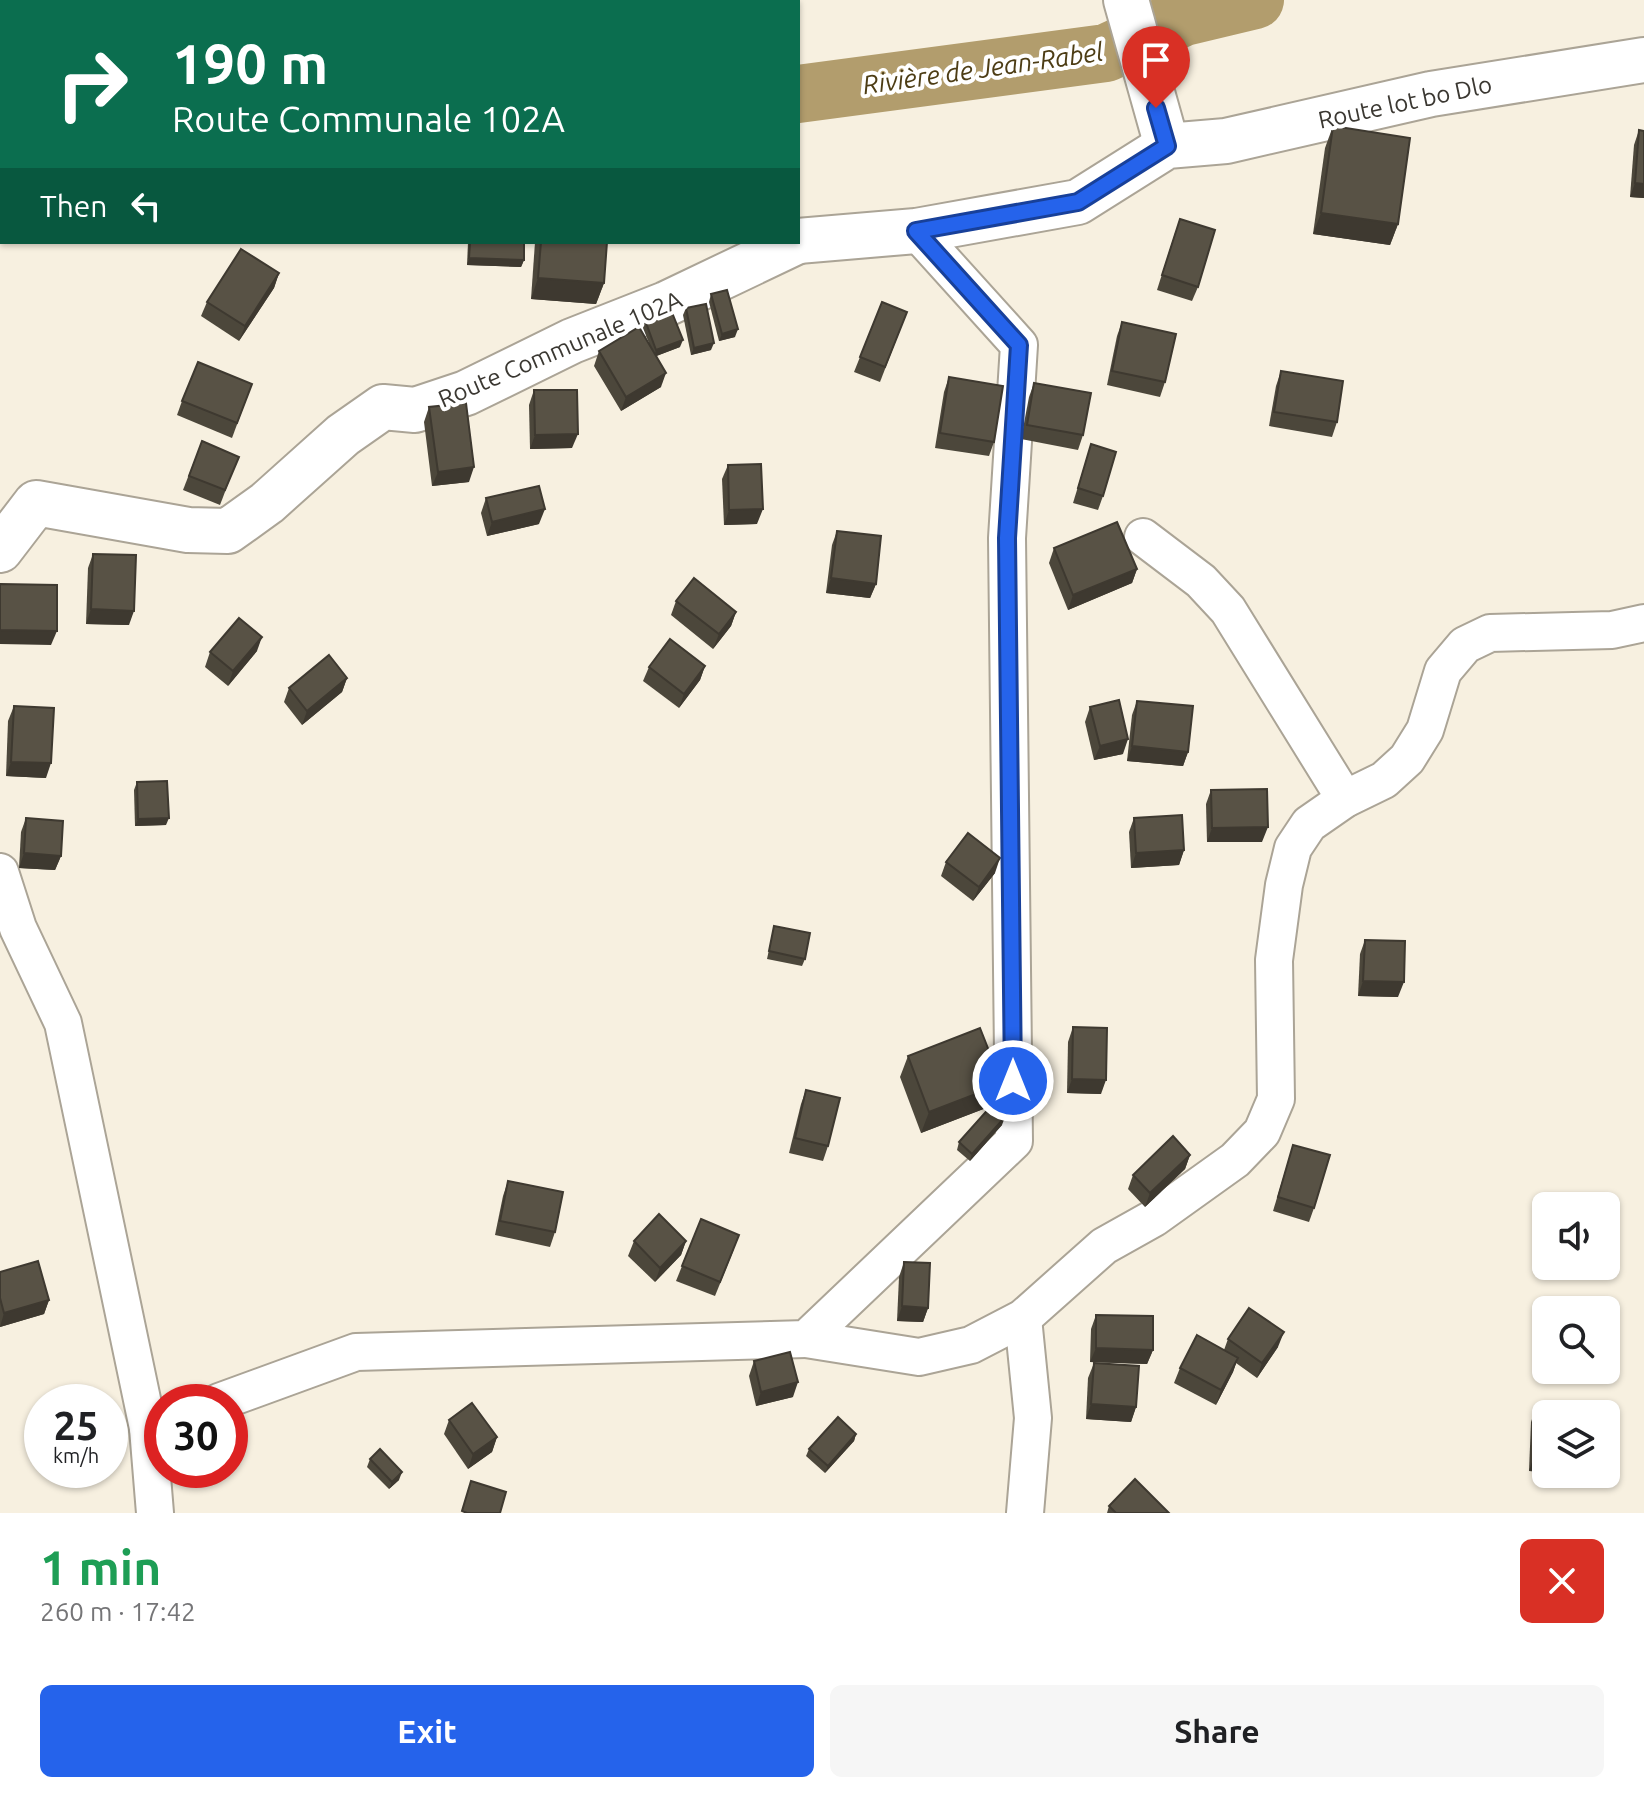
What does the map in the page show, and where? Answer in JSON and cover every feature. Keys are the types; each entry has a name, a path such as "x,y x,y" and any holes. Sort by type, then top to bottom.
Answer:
{"street":[{"path":"1126,0 1166,140"},
{"name":"Route lot bo Dlo","path":"1166,140 1226,141 1431,94 1644,60"},
{"name":"Route Communale 102A","path":"800,242 916,231 1078,202 1166,140"},
{"path":"806,1339 1014,1141 1007,538 1019,345 916,231"},
{"name":"Route Communale 102A","path":"0,550 36,503 188,530 228,531 267,503 343,435 383,407 415,410 466,393 572,341 666,304 793,244"},
{"path":"1143,537 1201,581 1228,610 1345,799"},
{"path":"248,1391 356,1352 806,1339 919,1357 971,1345 1023,1318 1104,1246 1154,1218 1235,1160 1262,1132 1276,1099 1274,960 1284,885 1293,848 1309,824 1345,799 1384,780 1407,759 1425,730 1443,671 1465,645 1490,633 1612,630 1644,623"},
{"path":"0,872 18,928 63,1023 146,1384"},
{"path":"1023,1318 1033,1418 1025,1513"},
{"path":"155,1488 155,1513"}],"building":[{"path":"1333,126 1410,138 1398,224 1321,213"},
{"path":"1639,130 1644,131 1644,184 1635,183"},
{"path":"1180,219 1215,230 1198,287 1162,275"},
{"path":"470,244 524,244 524,260 469,258"},
{"path":"541,244 607,244 604,283 538,278"},
{"path":"241,249 279,273 245,326 207,302"},
{"path":"727,290 738,329 722,334 711,294"},
{"path":"882,302 907,312 885,367 860,357"},
{"path":"706,304 714,343 694,348 686,308"},
{"path":"671,310 683,340 656,350 645,320"},
{"path":"1122,322 1176,334 1165,382 1112,371"},
{"path":"639,327 666,373 626,397 599,351"},
{"path":"198,362 252,384 237,423 182,401"},
{"path":"1281,371 1343,381 1337,422 1274,412"},
{"path":"949,377 1003,386 994,442 940,433"},
{"path":"1034,383 1091,393 1083,435 1027,425"},
{"path":"534,390 577,390 578,434 535,435"},
{"path":"466,403 474,467 438,472 429,407"},
{"path":"202,441 239,457 225,490 189,476"},
{"path":"1091,444 1116,452 1103,496 1078,488"},
{"path":"761,464 763,509 729,510 728,465"},
{"path":"539,486 545,509 492,522 486,498"},
{"path":"1117,522 1137,569 1073,595 1054,548"},
{"path":"837,531 881,536 876,584 831,578"},
{"path":"93,554 136,555 134,611 91,609"},
{"path":"694,578 736,612 719,634 676,601"},
{"path":"0,584 57,585 57,631 0,630"},
{"path":"239,618 262,637 233,671 210,652"},
{"path":"670,639 705,666 684,694 649,667"},
{"path":"329,655 347,678 307,711 289,688"},
{"path":"1119,700 1128,739 1100,746 1090,707"},
{"path":"1137,701 1193,706 1188,752 1132,746"},
{"path":"14,706 54,708 51,763 11,762"},
{"path":"167,781 169,818 138,819 137,782"},
{"path":"1267,789 1268,827 1212,828 1211,790"},
{"path":"1182,815 1184,850 1136,853 1134,818"},
{"path":"26,818 63,821 61,856 24,853"},
{"path":"968,833 1000,858 979,887 946,862"},
{"path":"774,926 810,933 805,959 769,951"},
{"path":"1365,940 1405,941 1404,982 1363,981"},
{"path":"1073,1027 1107,1028 1106,1080 1072,1079"},
{"path":"980,1028 1002,1084 929,1112 908,1056"},
{"path":"806,1090 840,1098 828,1146 795,1138"},
{"path":"991,1106 1005,1117 972,1154 959,1142"},
{"path":"1173,1136 1190,1155 1150,1193 1133,1175"},
{"path":"1293,1145 1330,1155 1314,1208 1278,1197"},
{"path":"508,1181 563,1192 555,1232 500,1221"},
{"path":"659,1214 686,1241 660,1268 634,1241"},
{"path":"701,1219 739,1235 720,1282 682,1266"},
{"path":"38,1261 49,1300 4,1313 0,1298 0,1272"},
{"path":"904,1262 930,1263 928,1308 902,1306"},
{"path":"1249,1308 1284,1332 1262,1363 1228,1339"},
{"path":"1096,1315 1153,1316 1153,1350 1096,1348"},
{"path":"1197,1335 1238,1358 1221,1390 1180,1368"},
{"path":"790,1352 798,1382 761,1392 754,1361"},
{"path":"1094,1363 1139,1366 1136,1407 1091,1404"},
{"path":"472,1403 497,1437 473,1454 449,1420"},
{"path":"838,1417 856,1434 828,1466 809,1449"},
{"path":"380,1449 402,1472 392,1482 370,1459"},
{"path":"1135,1479 1169,1513 1116,1513 1109,1506"},
{"path":"471,1481 506,1492 500,1513 462,1511"}],"waterway":[{"name":"Rivière de Jean-Rabel","path":"800,94 1106,53 1184,17 1255,0"}],"route":[{"path":"1013,1081 1007,538 1019,345 916,231 1078,202 1167,146 1156,108"}]}
